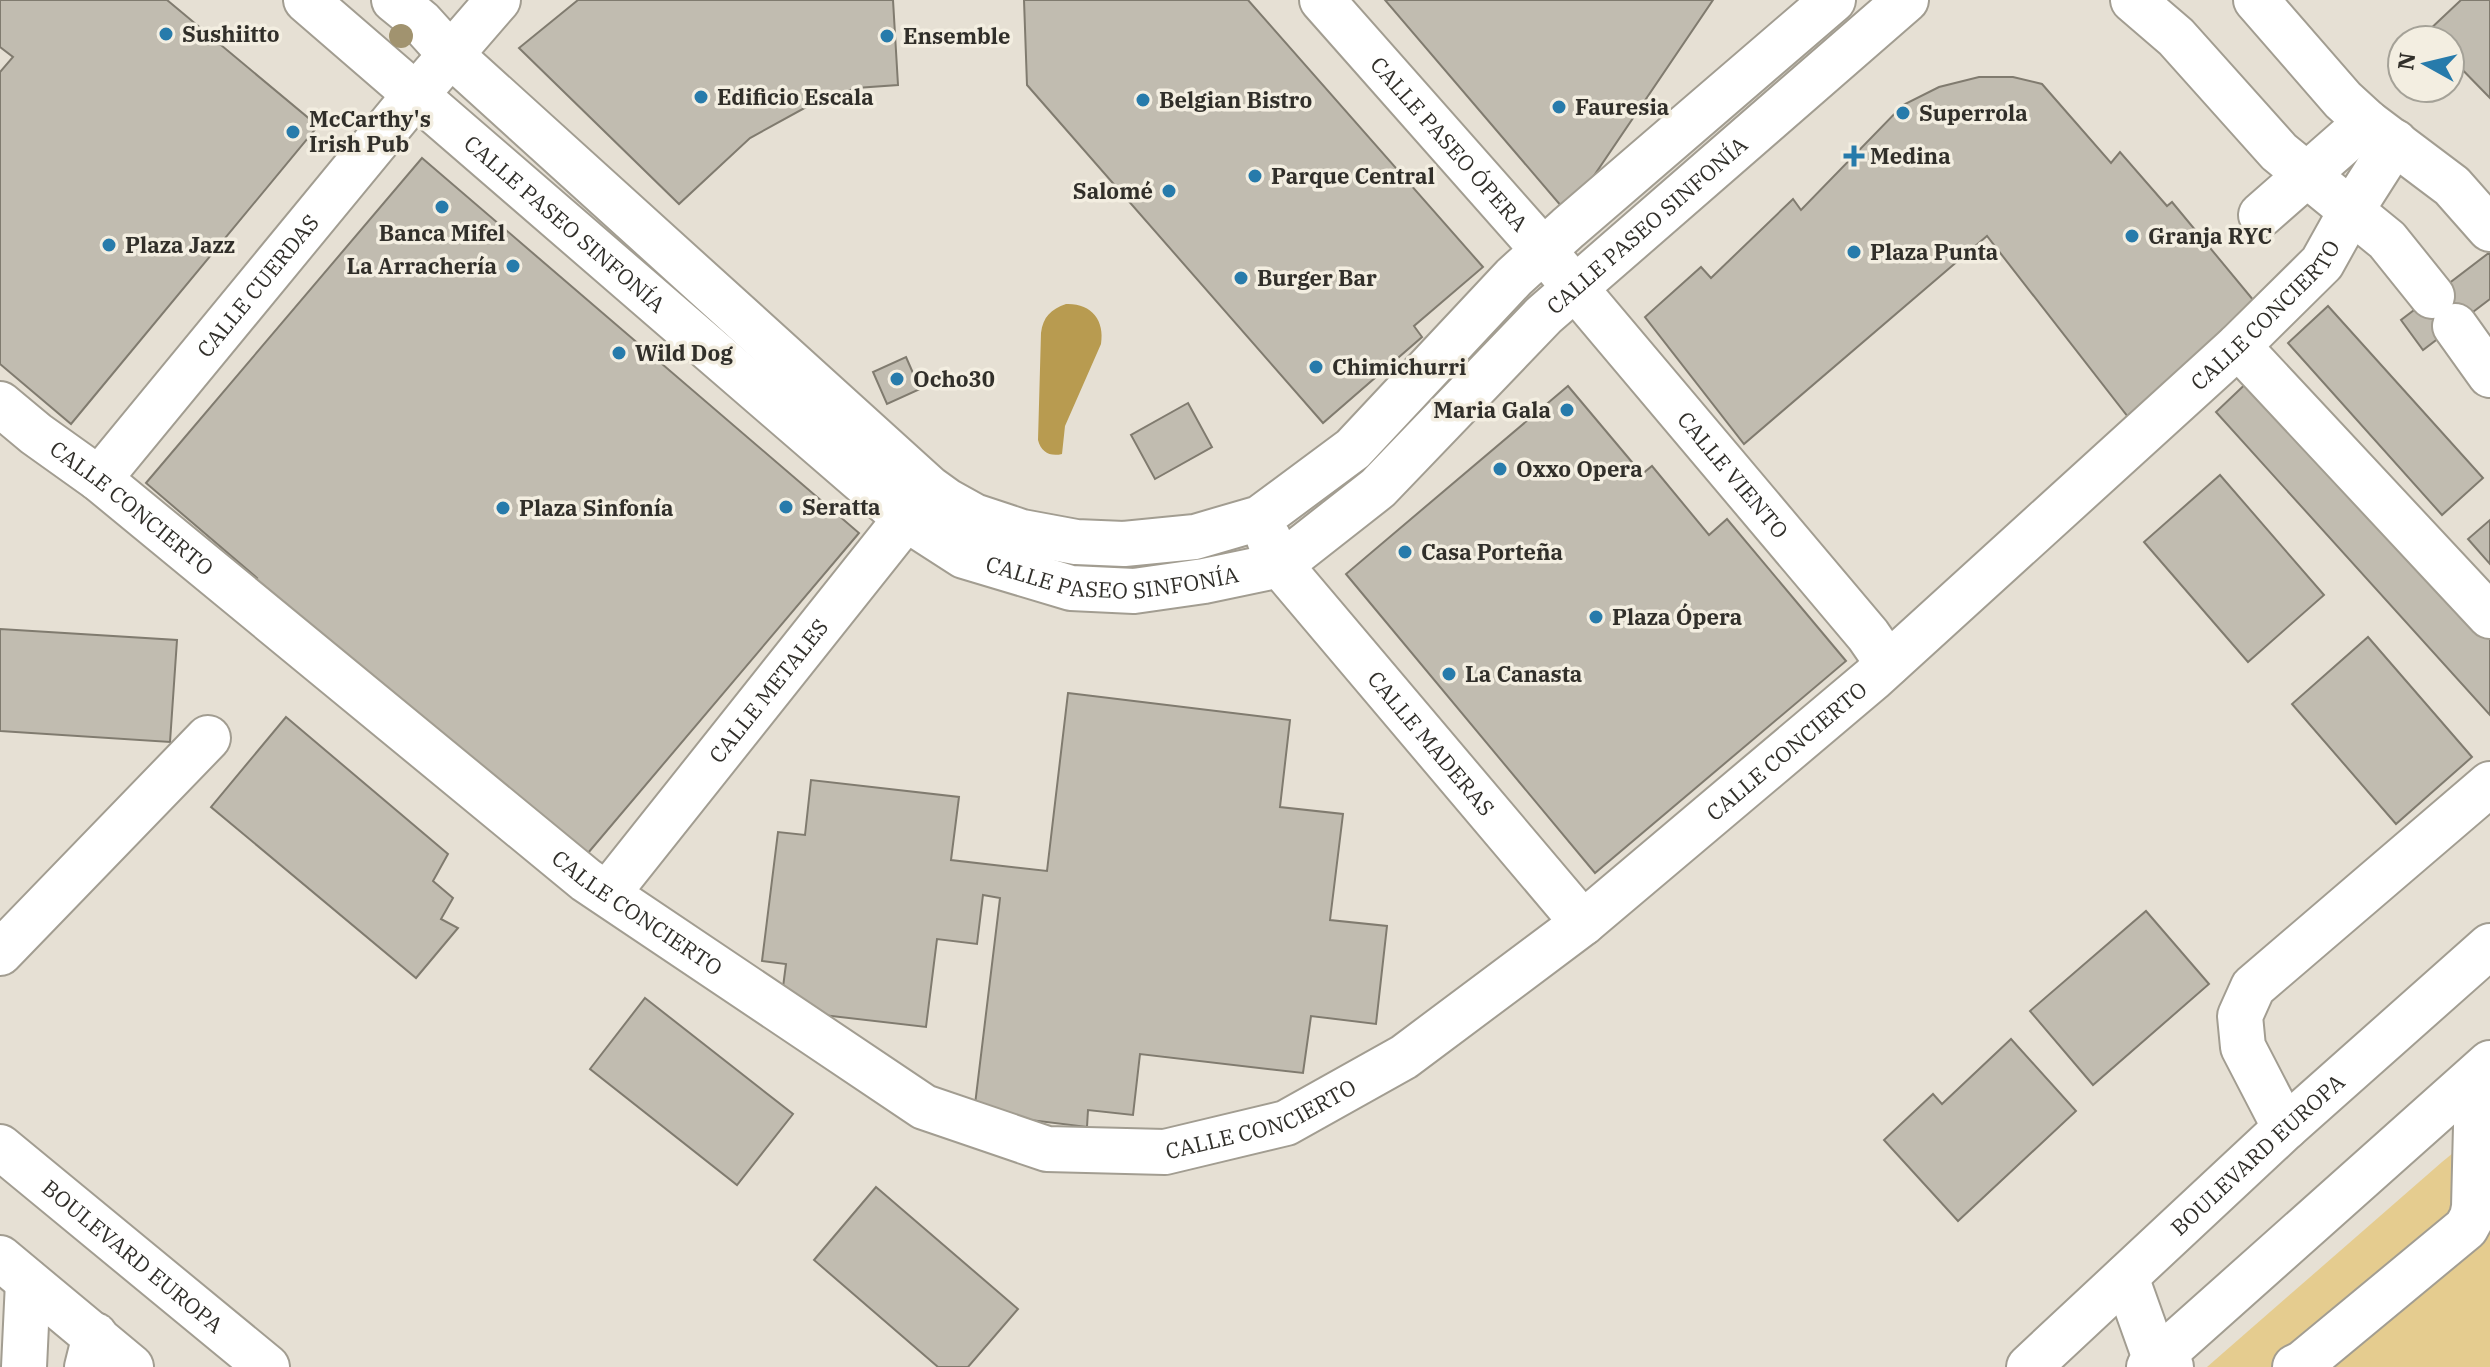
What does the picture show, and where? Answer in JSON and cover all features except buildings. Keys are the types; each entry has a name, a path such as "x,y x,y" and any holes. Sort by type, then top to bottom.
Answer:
{"street":[{"name":"CALLE PASEO SINFONÍA","path":"306,0 917,503 947,501 974,516 1022,532 1076,542 1124,544 1195,537 1260,518 1353,449 1514,277 1833,0"},
{"name":"CALLE PASEO SINFONÍA","path":"394,0 421,22 450,54 917,503 964,556 1071,588 1134,591 1204,581 1280,565 1378,488 1544,315 1906,0"},
{"path":"416,93 498,0"},
{"name":"CALLE PASEO ÓPERA","path":"1322,0 1574,289"},
{"path":"2133,0 2176,37 2279,152 2387,240 2490,375"},
{"path":"2256,0 2343,100 2452,186 2490,229"},
{"name":"CALLE CUERDAS","path":"99,479 416,93"},
{"path":"2261,215 2307,175 2381,132"},
{"name":"CALLE CONCIERTO","path":"0,404 99,479 586,880 924,1107 1047,1149 1165,1152 1286,1123 1404,1057 1583,923 1888,664 2238,346 2322,263 2351,211 2381,132"},
{"name":"CALLE VIENTO","path":"1574,289 1858,623 1888,664"},
{"path":"2238,346 2490,616"},
{"name":"CALLE METALES","path":"608,893 917,503"},
{"name":"CALLE MADERAS","path":"1260,518 1280,565 1583,923"},
{"path":"0,953 208,738"},
{"path":"2285,1128 2243,1047 2240,1016 2253,987 2490,784"},
{"name":"BOULEVARD EUROPA","path":"2029,1367 2285,1128 2490,946"},
{"path":"2126,1277 2159,1365 2486,1067"},
{"path":"2295,1367 2466,1228 2474,1207 2476,1126 2486,1067"},
{"name":"BOULEVARD EUROPA","path":"0,1147 267,1367"},
{"path":"14,1270 91,1351 131,1367"},
{"path":"14,1270 24,1367"}],"shaded area":[{"path":"1066,304 1089,310 1098,321 1102,335 1101,344 1065,426 1062,454 1054,455 1047,453 1038,440 1041,333 1049,314"},
{"path":"2490,1123 2490,1367 2207,1367 2442,1162"}],"place":[{"name":"Sushiitto","path":"166,34"},
{"name":"Ensemble","path":"887,36"},
{"name":"Edificio Escala","path":"701,97"},
{"name":"Belgian Bistro","path":"1143,100"},
{"name":"Fauresia","path":"1559,107"},
{"name":"Superrola","path":"1903,113"},
{"name":"McCarthy's Irish Pub","path":"293,132"},
{"name":"Medina","path":"1854,156"},
{"name":"Parque Central","path":"1255,176"},
{"name":"Salomé","path":"1169,191"},
{"name":"Banca Mifel","path":"442,207"},
{"name":"Granja RYC","path":"2132,236"},
{"name":"Plaza Jazz","path":"109,245"},
{"name":"Plaza Punta","path":"1854,252"},
{"name":"La Arrachería","path":"513,266"},
{"name":"Burger Bar","path":"1241,278"},
{"name":"Wild Dog","path":"619,353"},
{"name":"Chimichurri","path":"1316,367"},
{"name":"Ocho30","path":"897,379"},
{"name":"Maria Gala","path":"1567,410"},
{"name":"Oxxo Opera","path":"1500,469"},
{"name":"Seratta","path":"786,507"},
{"name":"Plaza Sinfonía","path":"503,508"},
{"name":"Casa Porteña","path":"1405,552"},
{"name":"Plaza Ópera","path":"1596,617"},
{"name":"La Canasta","path":"1449,674"}]}
